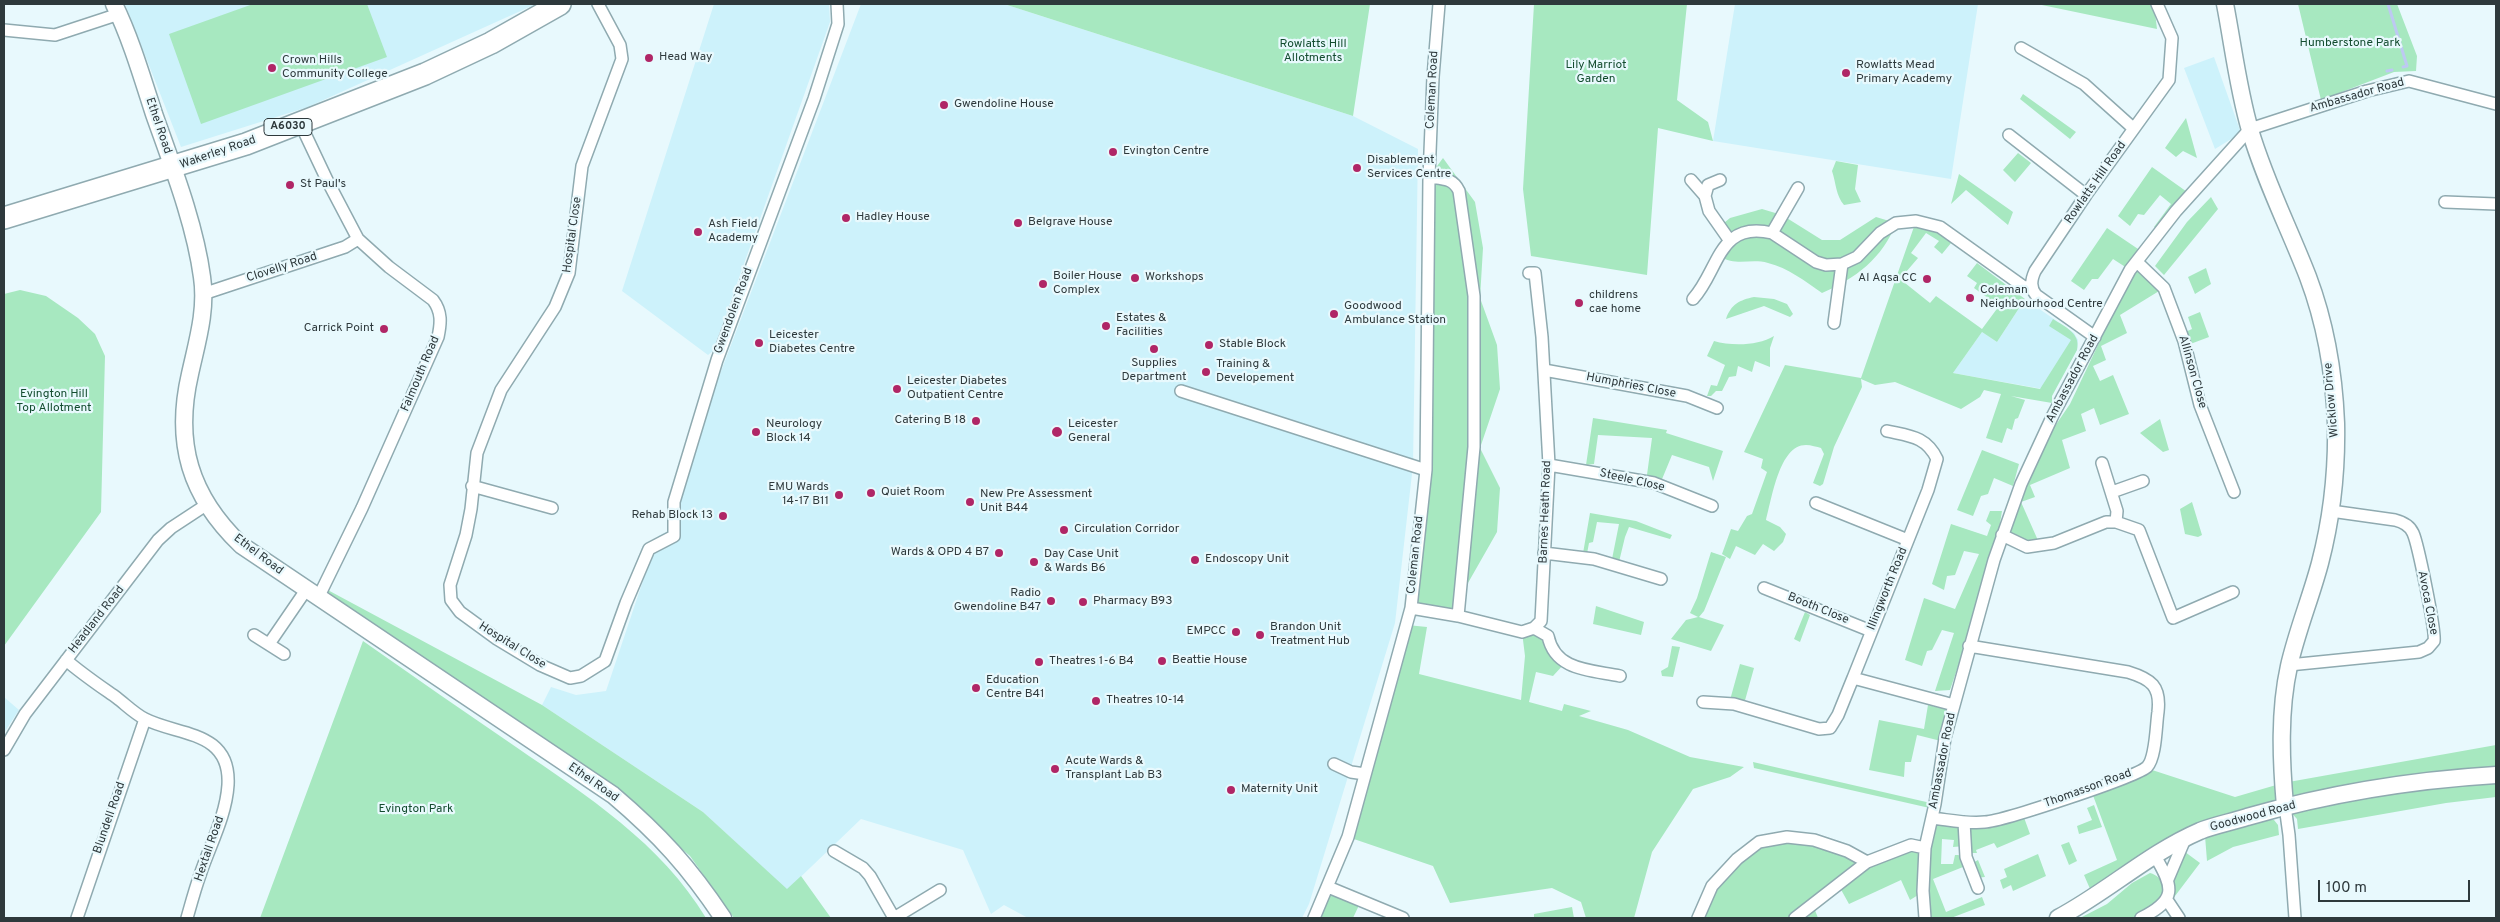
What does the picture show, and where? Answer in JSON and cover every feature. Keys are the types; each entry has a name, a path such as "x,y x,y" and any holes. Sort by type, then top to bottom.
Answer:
{"highway":[{"name":"Wakerley Road","path":"4,218 173,168 246,144 457,60 560,4"}],"street":[{"name":"Hospital Close","path":"598,4 620,45 622,59 582,166 569,273 555,307 531,347 501,390 477,453 466,535 450,584 451,600 460,612 497,639 540,665 570,678 581,676 605,661 626,603 649,549 674,536"},
{"name":"Gwendolen Road","path":"674,536 674,502 717,360 814,99 838,24 837,4"},
{"name":"Coleman Road","path":"1314,918 1348,836 1411,608 1426,470 1429,177 1432,77 1439,4"},
{"name":"Rowlatts Hill Road","path":"2031,286 2035,271 2086,195 2133,128 2170,80 2172,38 2158,4"},
{"name":"Wicklow Drive","path":"2225,4 2250,130 2277,204 2308,277 2327,348 2336,421 2335,467 2331,511 2320,562 2289,665 2282,722 2285,806"},
{"path":"4,30 55,35 117,9"},
{"name":"Ethel Road","path":"117,9 173,168 197,249 204,294 203,312 183,417 187,456 194,480 206,505 215,518 241,545 613,795 664,840 683,861 723,918"},
{"path":"2021,48 2084,84 2133,128"},
{"name":"Ambassador Road","path":"1925,918 1926,848 1945,738 1969,646 2002,535 2021,484 2053,415 2137,262 2176,211 2250,130 2367,91 2410,81 2496,104"},
{"name":"Falmouth Road","path":"269,644 312,594 366,499 438,337 441,325 437,306 433,300 389,267 358,239 327,180 300,122"},
{"path":"2009,135 2086,195"},
{"path":"1429,177 1449,179 1455,182 1459,191 1474,296 1474,447 1458,616"},
{"path":"1691,180 1705,196 1709,211 1730,241"},
{"path":"1705,196 1708,185 1720,180"},
{"path":"1772,233 1798,188"},
{"path":"2445,202 2496,204"},
{"path":"1693,298 1702,289 1717,256 1730,241 1743,232 1763,231 1772,233 1816,262 1826,265 1842,264 1857,257 1880,233 1896,223 1916,221 1940,227 2024,287 2031,286 2036,295 2095,337"},
{"name":"Clovelly Road","path":"204,294 345,247 358,239"},
{"name":"Allinson Close","path":"2137,262 2164,288 2185,346 2200,404 2234,492"},
{"path":"1834,323 1842,264"},
{"name":"Barnes Heath Road","path":"1529,273 1535,273 1544,370 1548,465 1543,611 1541,621 1534,628"},
{"name":"Humphries Close","path":"1544,370 1687,396 1717,408"},
{"path":"1181,391 1426,470"},
{"name":"Illingworth Road","path":"1703,702 1734,704 1819,729 1830,728 1838,715 1908,540 1937,459 1930,445 1886,431"},
{"path":"2102,462 2117,510 2116,522"},
{"name":"Steele Close","path":"1548,465 1654,483 1712,506"},
{"path":"2112,492 2143,481"},
{"path":"472,486 552,508"},
{"path":"1816,504 1908,540"},
{"name":"Headland Road","path":"4,750 25,714 158,540 171,528 206,505"},
{"name":"Avoca Close","path":"2289,665 2419,652 2428,648 2434,640 2433,627 2411,529 2404,523 2395,520 2331,511"},
{"path":"2002,535 2027,547 2054,543 2106,522 2116,522 2139,530 2173,618 2234,592"},
{"path":"1544,553 1594,560 1662,579"},
{"name":"Booth Close","path":"1764,588 1871,631"},
{"path":"1411,608 1458,616 1522,632 1534,628 1548,636 1551,650 1564,663 1616,678"},
{"path":"254,635 284,654"},
{"name":"Thomasson Road","path":"1932,818 1964,822 1998,821 2146,768 2152,760 2159,705 2156,687 2145,677 2128,672 1969,646"},
{"name":"Hextall Road","path":"66,660 78,671 145,719 197,736 213,744 223,757 228,770 228,785 221,822 200,875 186,918"},
{"path":"1853,678 1954,705"},
{"name":"Blundell Road","path":"77,918 145,719"},
{"path":"1334,764 1351,772 1365,774"},
{"name":"Goodwood Road","path":"2470,777 2496,770"},
{"name":"Goodwood Road","path":"2058,918 2094,898 2155,856 2201,831 2285,806 2358,793 2496,775"},
{"path":"2285,806 2289,835 2294,918"},
{"path":"1964,822 1966,858 1978,888"},
{"path":"1698,918 1712,886 1737,859 1759,842 1787,837 1814,840 1847,851 1867,862"},
{"path":"2168,879 2185,839"},
{"path":"1795,918 1867,862 1911,845 1926,848"},
{"path":"834,851 863,868 870,876 894,918 940,890"},
{"path":"2142,918 2158,909 2167,900 2169,892 2168,879 2155,856"},
{"path":"1328,887 1402,918"},
{"path":"2167,900 2179,918"}],"shaded area":[{"name":"Crown Hills Community College","path":"125,4 536,4 308,107 181,147"},
{"name":"Ash Field Academy","path":"714,4 829,4 830,22 713,351 708,355 622,291"},
{"name":"Leicester General","path":"861,4 1004,4 1353,116 1418,149 1413,465 1395,623 1309,904 1302,918 1028,918 1004,905 991,914 963,850 861,819 787,890 703,812 542,705 551,687 576,695 606,691 658,536 672,529 710,400"},
{"name":"Rowlatts Mead Primary Academy","path":"1735,4 1978,4 1951,179 1713,141"},
{"path":"2214,57 2241,133 2215,149 2184,68"},
{"path":"2025,299 2074,333 2078,340 2077,350 2054,391 1953,373 1982,332 1997,342"},
{"path":"4,697 19,710 4,733"}],"green space":[{"path":"253,4 367,4 387,57 201,124 169,34"},
{"name":"Rowlatts Hill Allotments","path":"1004,4 1370,4 1353,116"},
{"name":"Lily Marriot Garden","path":"1534,4 1687,4 1677,100 1708,122 1713,141 1658,128 1647,275 1531,256 1523,189"},
{"path":"2037,4 2154,4 2157,29"},
{"name":"Humberstone Park","path":"2298,4 2397,4 2417,56 2416,71 2394,72 2321,100"},
{"path":"2023,94 2076,132 2070,139 2020,99"},
{"path":"2186,118 2197,158 2183,151 2176,157 2165,148"},
{"path":"2018,153 2031,163 2015,182 2003,170"},
{"path":"1443,158 1475,202 1483,248 1480,298 1497,345 1500,389 1480,448 1500,488 1497,532 1460,597 1458,616 1411,608 1426,470 1429,177"},
{"path":"1836,161 1858,165 1855,189 1861,202 1844,205 1841,201 1832,171"},
{"path":"2152,167 2190,194 2160,232 2154,227 2171,204 2160,195 2144,215 2138,214 2130,226 2118,216"},
{"path":"1959,174 2013,212 2008,225 1966,190 1951,204"},
{"path":"2211,197 2218,209 2164,275 2155,266 2187,222"},
{"path":"1762,209 1782,215 1822,240 1840,240 1876,217 1896,223 1884,247 1876,257 1846,281 1822,293 1796,275 1775,265 1755,261 1738,262 1719,256 1729,241 1719,227 1730,218"},
{"path":"1916,221 1956,237 1942,254 1934,247 1939,241 1926,233 1911,253 1918,258 1900,279 1930,303 1936,296 1982,329 1999,306 1974,288 1977,283 1967,276 1977,263 2025,299 1997,342 1982,332 1953,373 2040,389 2071,340 2049,326 2053,319 2071,331 2078,344 2077,350 2052,396 2052,403 2011,396 2025,400 2018,418 2015,419 2012,430 2007,428 2002,443 1986,438 2001,394 1984,390 1980,397 1961,409 1895,382 1875,385 1861,379 1862,387 1834,447 1823,484 1820,486 1813,483 1824,454 1821,448 1806,445 1797,447 1783,463 1774,487 1766,520 1780,527 1786,534 1783,542 1774,551 1763,544 1755,555 1736,546 1730,559 1722,554 1731,529 1738,531 1747,516 1752,514 1767,472 1761,468 1763,459 1744,452 1785,365 1861,378"},
{"path":"2107,228 2144,253 2137,262 2164,288 2120,315 2127,333 2101,346 2106,360 2093,366 2100,381 2113,375 2129,414 2100,425 2094,408 2081,414 2086,431 2062,440 2070,468 2030,485 2035,497 2021,502 2040,545 2002,535 2016,496 2013,486 2021,484 2036,454 2070,404 2136,265 2130,270 2113,259 2098,279 2092,279 2084,290 2071,281"},
{"path":"2206,268 2211,284 2195,294 2188,277"},
{"name":"Evington Hill Top Allotment","path":"20,290 46,296 78,318 95,334 105,356 101,512 4,646 4,294"},
{"path":"1754,297 1774,299 1787,304 1793,314 1790,317 1764,306 1726,319 1733,306"},
{"path":"2200,312 2209,337 2185,346 2181,334 2192,329 2188,317"},
{"path":"1774,336 1770,348 1770,367 1755,361 1752,372 1738,366 1736,376 1729,377 1722,391 1716,391 1711,396 1707,396 1711,385 1717,386 1725,365 1707,356 1714,341 1728,344 1744,344 1760,342"},
{"path":"1593,418 1667,430 1666,433 1723,451 1713,481 1709,467 1672,455 1660,484 1646,482 1652,438 1598,435 1594,464 1586,465"},
{"path":"2160,419 2169,450 2163,452 2140,433"},
{"path":"1982,450 2019,464 2013,486 1994,478 1988,494 1981,496 1973,516 1957,510"},
{"path":"2192,502 2202,535 2198,537 2185,534 2180,509"},
{"path":"1990,511 2002,511 1994,560 1950,690 1935,691 1954,633 1942,630 1932,650 1927,651 1922,666 1905,660 1924,598 1955,609 1979,554 1964,551 1955,575 1947,576 1944,590 1932,584 1951,524 1987,536 1991,525 1986,521"},
{"path":"1590,513 1636,521 1672,535 1670,539 1629,527 1618,566 1611,564 1619,524 1597,522 1593,542 1589,543 1586,559 1582,559"},
{"path":"1711,552 1726,557 1704,611 1699,617 1724,625 1711,651 1671,639 1686,620 1698,617 1690,613 1697,598"},
{"path":"324,588 542,705 703,812 787,889 801,876 831,918 734,918 690,856 668,837 318,598"},
{"path":"1596,606 1644,622 1641,635 1593,624"},
{"path":"1805,612 1810,615 1800,642 1794,639"},
{"path":"1407,625 1427,627 1419,674 1521,700 1525,656 1522,632 1534,628 1565,663 1553,676 1536,672 1529,702 1562,711 1564,704 1591,711 1579,716 1628,730 1690,757 1744,767 1730,777 1693,789 1652,852 1634,918 1586,918 1581,902 1552,888 1450,903 1433,866 1348,837"},
{"name":"Evington Park","path":"363,641 569,784 621,823 667,867 688,891 706,918 260,918"},
{"path":"1672,646 1680,647 1673,677 1662,676 1661,671 1668,667"},
{"path":"1740,664 1754,668 1744,704 1730,700"},
{"path":"1928,705 1953,711 1945,742 1917,735 1911,762 1905,762 1904,777 1869,770 1879,720 1924,729"},
{"path":"2496,745 2496,797 2446,803 2298,829 2297,819 2285,806 2202,828 2094,898 2084,875 2117,860 2091,790 2146,768 2235,797 2283,783"},
{"path":"1753,762 1935,804 1934,809 1754,768"},
{"path":"2094,805 2102,827 2079,834 2077,826 2092,820 2087,808"},
{"path":"2022,812 2030,834 1997,848 1994,843 1976,850 1977,853 1965,853 1965,846 1953,847 1954,840 1942,839 1941,864 1953,864 1955,855 1964,857 1969,865 1978,860 1985,877 1974,878 1968,865 1933,879 1946,912 1982,897 1985,905 1951,918 1925,918 1923,892 1910,900 1901,880 1849,904 1839,886 1813,905 1818,918 1809,918 1805,911 1795,918 1698,918 1712,886 1764,841 1787,837 1867,862 1911,845 1925,848 1932,818 1964,822"},
{"path":"2265,820 2274,820 2278,825 2279,835 2233,847 2207,861 2205,836"},
{"path":"2069,842 2077,861 2069,865 2061,845"},
{"path":"2181,849 2200,863 2172,900 2174,870"},
{"path":"2038,854 2046,876 2013,891 2011,885 2003,889 2000,880 2007,877 2004,869"},
{"path":"2150,873 2160,879 2163,892 2161,897 2148,911 2126,919 2080,918 2107,904 2132,883"},
{"path":"1328,887 1361,901 1353,918 1314,918"},
{"path":"1572,907 1574,918 1534,918 1534,914"}],"waterway":[{"path":"2388,4 2407,66 2403,67"},
{"path":"2387,71 2392,70"}],"place":[{"name":"Head Way","path":"649,58"},
{"name":"Crown Hills Community College","path":"272,68"},
{"name":"Rowlatts Mead Primary Academy","path":"1846,73"},
{"name":"Gwendoline House","path":"944,105"},
{"name":"Evington Centre","path":"1113,152"},
{"name":"Disablement Services Centre","path":"1357,168"},
{"name":"St Paul's","path":"290,185"},
{"name":"Hadley House","path":"846,218"},
{"name":"Belgrave House","path":"1018,223"},
{"name":"Ash Field Academy","path":"698,232"},
{"name":"Workshops","path":"1135,278"},
{"name":"Al Aqsa CC","path":"1927,279"},
{"name":"Boiler House Complex","path":"1043,284"},
{"name":"Coleman Neighbourhood Centre","path":"1970,298"},
{"name":"childrens cae home","path":"1579,303"},
{"name":"Goodwood Ambulance Station","path":"1334,314"},
{"name":"Estates & Facilities","path":"1106,326"},
{"name":"Carrick Point","path":"384,329"},
{"name":"Leicester Diabetes Centre","path":"759,343"},
{"name":"Stable Block","path":"1209,345"},
{"name":"Supplies Department","path":"1154,349"},
{"name":"Training & Developement","path":"1206,372"},
{"name":"Leicester Diabetes Outpatient Centre","path":"897,389"},
{"name":"Catering B 18","path":"976,421"},
{"name":"Neurology Block 14","path":"756,432"},
{"name":"Leicester General","path":"1057,432"},
{"name":"Quiet Room","path":"871,493"},
{"name":"EMU Wards 14-17 B11","path":"839,495"},
{"name":"New Pre Assessment Unit B44","path":"970,502"},
{"name":"Rehab Block 13","path":"723,516"},
{"name":"Circulation Corridor","path":"1064,530"},
{"name":"Wards & OPD 4 B7","path":"999,553"},
{"name":"Endoscopy Unit","path":"1195,560"},
{"name":"Day Case Unit & Wards B6","path":"1034,562"},
{"name":"Radio Gwendoline B47","path":"1051,601"},
{"name":"Pharmacy B93","path":"1083,602"},
{"name":"EMPCC","path":"1236,632"},
{"name":"Brandon Unit Treatment Hub","path":"1260,635"},
{"name":"Beattie House","path":"1162,661"},
{"name":"Theatres 1-6 B4","path":"1039,662"},
{"name":"Education Centre B41","path":"976,688"},
{"name":"Theatres 10-14","path":"1096,701"},
{"name":"Acute Wards & Transplant Lab B3","path":"1055,769"},
{"name":"Maternity Unit","path":"1231,790"}]}
